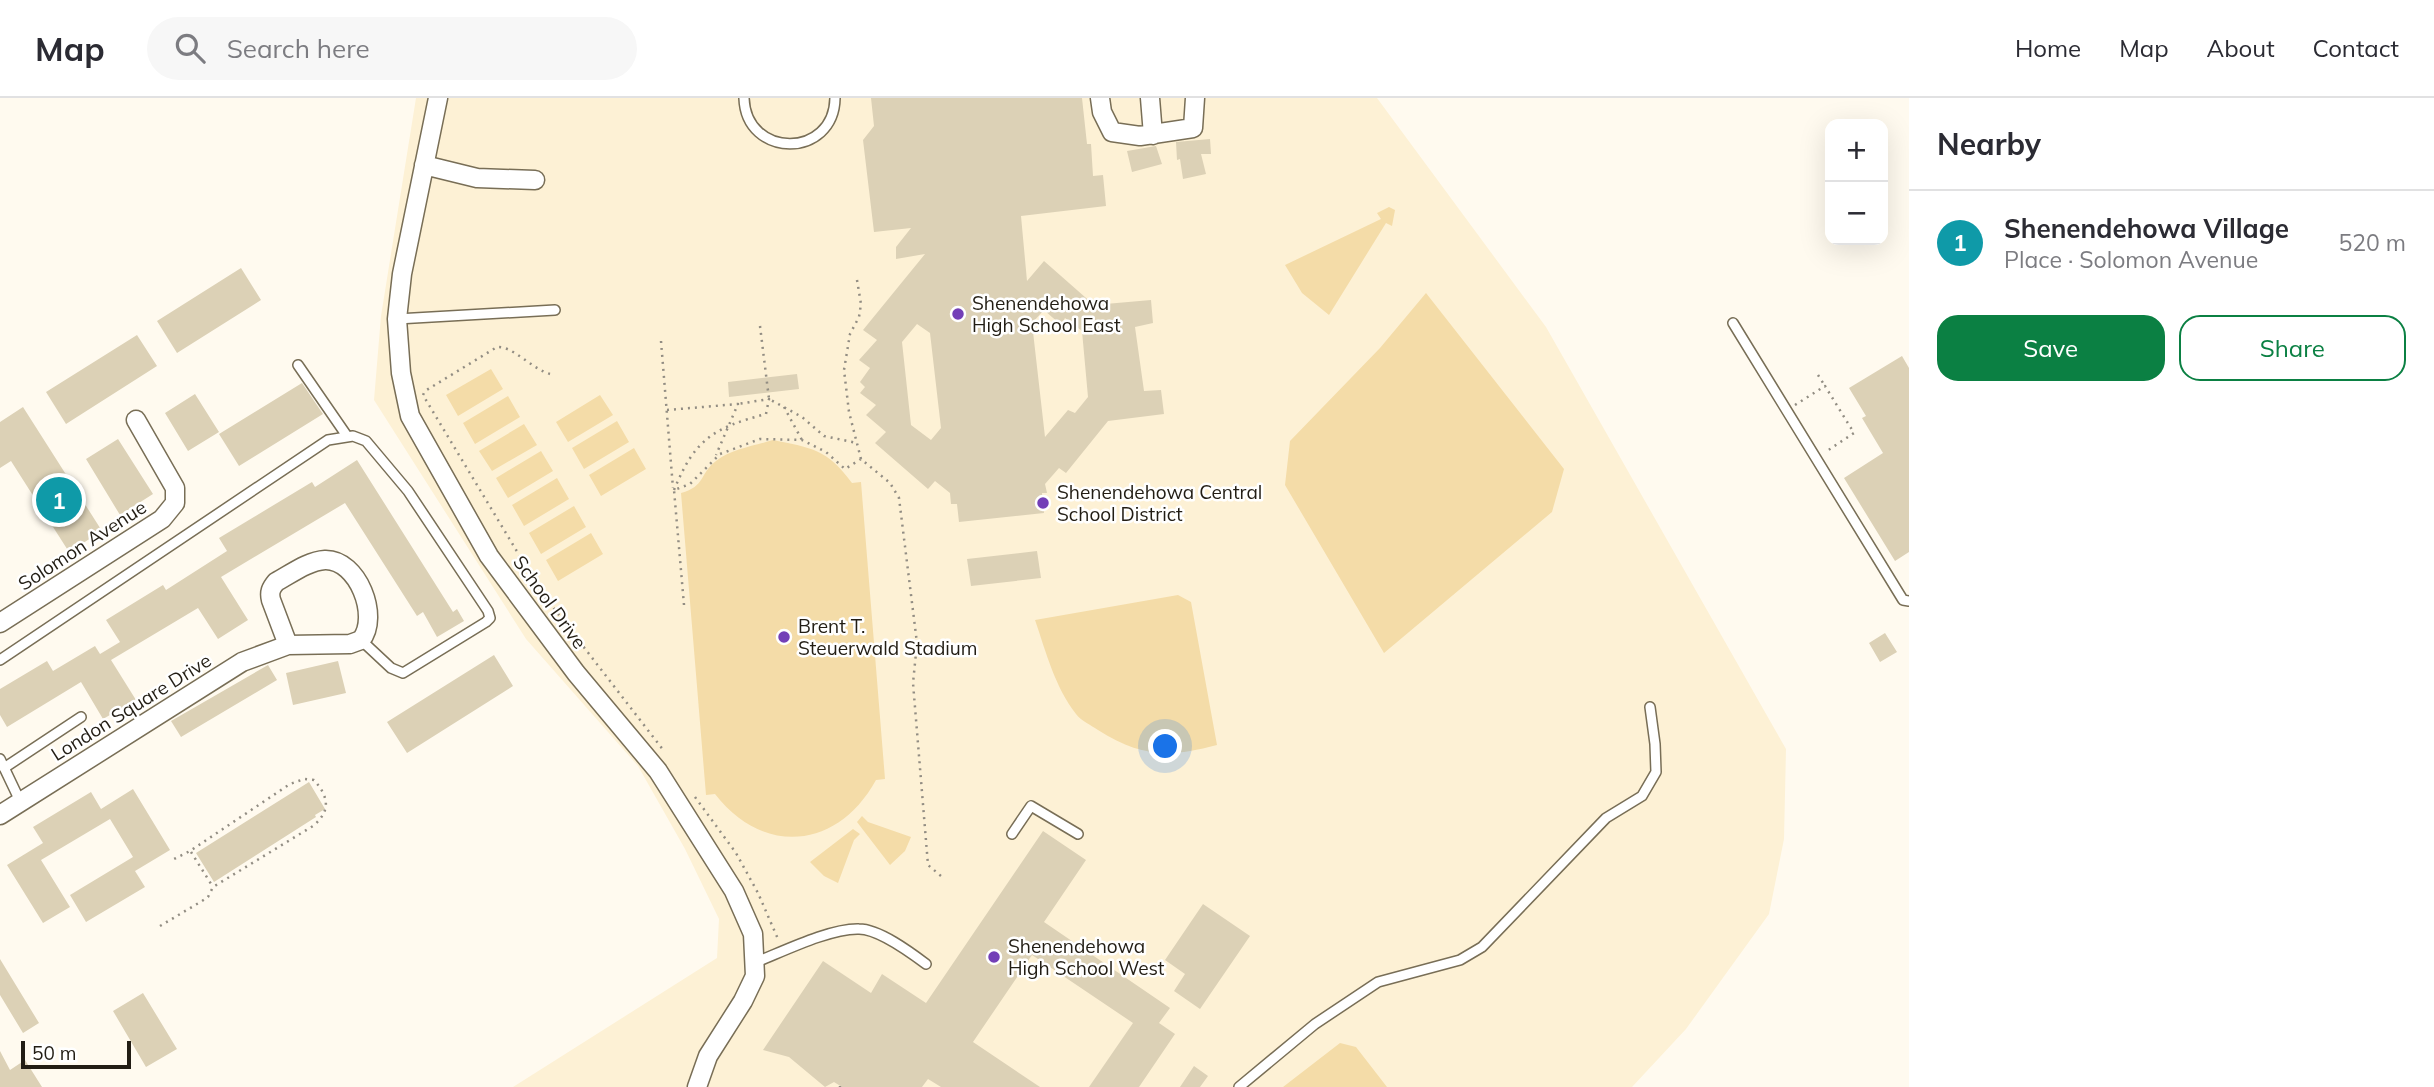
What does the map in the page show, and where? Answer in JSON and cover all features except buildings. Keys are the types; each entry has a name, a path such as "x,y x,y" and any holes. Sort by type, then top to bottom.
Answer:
{"street":[{"name":"School Drive","path":"438,98 402,274 397,319 401,373 410,416 489,556 576,673 658,771 734,891 753,934 755,976 743,1001 708,1056 697,1087"},
{"path":"1100,98 1101,112 1112,132 1140,136 1193,128 1195,98"},
{"path":"1150,98 1153,135"},
{"path":"424,164 477,178 535,180"},
{"name":"Solomon Avenue","path":"0,623 162,519 175,503 175,488 136,420"},
{"path":"288,645 271,600 272,587 305,566 327,560 346,566 361,587 368,624 361,640"},
{"name":"London Square Drive","path":"0,815 242,662 288,645 350,644 361,640"}],"lane":[{"path":"742,99 755,130 767,139 782,144 798,144 813,138 825,128 832,116 835,98"},
{"path":"397,319 555,310"},
{"path":"1733,323 1903,600 1909,601"},
{"path":"298,365 347,436"},
{"path":"0,660 328,440 347,436 366,441 388,464 456,561 488,611 489,618 403,673 391,668 361,640"},
{"path":"1239,1087 1315,1024 1378,982 1460,960 1482,947 1606,818 1642,796 1656,772 1656,744 1650,707"},
{"path":"20,801 2,764 81,717"},
{"path":"1012,834 1031,806 1078,835"},
{"path":"754,963 834,933 860,929 897,943 926,964"}],"path":[{"path":"857,279 861,304 859,317 850,334 844,370 849,412 861,459 890,483 899,498 917,643 913,683 928,865 941,876"},
{"path":"674,490 687,460 699,446 736,422 766,414 769,399 760,326"},
{"path":"662,341 684,605"},
{"path":"550,374 529,364 503,346 497,347 425,391 424,395 542,593 668,757"},
{"path":"1816,458 1854,433 1818,375"},
{"path":"1787,410 1825,386"},
{"path":"667,410 769,399 802,417 824,436 857,443"},
{"path":"715,458 738,404"},
{"path":"783,407 802,440"},
{"path":"674,490 690,484 715,458 728,450 760,439 802,440 826,452 845,469 861,459"},
{"path":"160,926 208,897 213,887 321,820 327,807 320,787 314,780 304,779 290,784 174,859"},
{"path":"690,789 736,853 758,892 778,939"},
{"path":"190,851 213,887"}],"shaded area":[{"name":"Shenendehowa Central School District","path":"416,98 1377,98 1546,327 1786,749 1784,839 1769,914 1686,1029 1632,1087 513,1087 717,958 719,919 685,849 638,766 526,639 374,400 381,316"},
{"path":"1389,207 1395,210 1392,226 1386,223 1329,315 1302,293 1285,265 1381,219 1377,213"},
{"path":"1426,293 1564,469 1552,512 1384,653 1285,485 1290,441 1380,348"},
{"path":"491,369 503,389 458,416 446,395"},
{"path":"600,395 613,415 568,442 556,422"},
{"path":"508,396 520,417 475,444 463,423"},
{"path":"617,421 629,442 584,469 572,448"},
{"path":"524,424 537,445 492,471 479,451"},
{"name":"Brent T. Steuerwald Stadium","path":"773,440 818,452 835,463 852,483 861,482 885,779 876,780 860,803 842,820 821,831 800,837 777,835 755,828 734,814 715,794 706,795 681,493 695,487 711,466 722,457"},
{"path":"634,448 646,469 601,496 589,475"},
{"path":"541,451 553,471 508,498 496,478"},
{"path":"557,478 569,499 524,526 512,505"},
{"path":"574,506 586,527 541,554 529,533"},
{"path":"591,533 603,554 558,581 546,560"},
{"path":"1178,595 1191,602 1217,745 1184,752 1155,753 1113,739 1076,714 1057,681 1035,620"},
{"path":"862,816 868,822 911,837 905,851 890,865 857,822"},
{"path":"853,829 860,834 854,840 838,883 824,876 810,862"},
{"path":"1340,1043 1356,1047 1387,1087 1283,1087"}],"place":[{"name":"Shenendehowa High School East","path":"958,314"},
{"name":"Shenendehowa Village","path":"59,500"},
{"name":"Shenendehowa Central School District","path":"1043,503"},
{"name":"Brent T. Steuerwald Stadium","path":"784,637"},
{"name":"Shenendehowa High School West","path":"994,957"}]}
